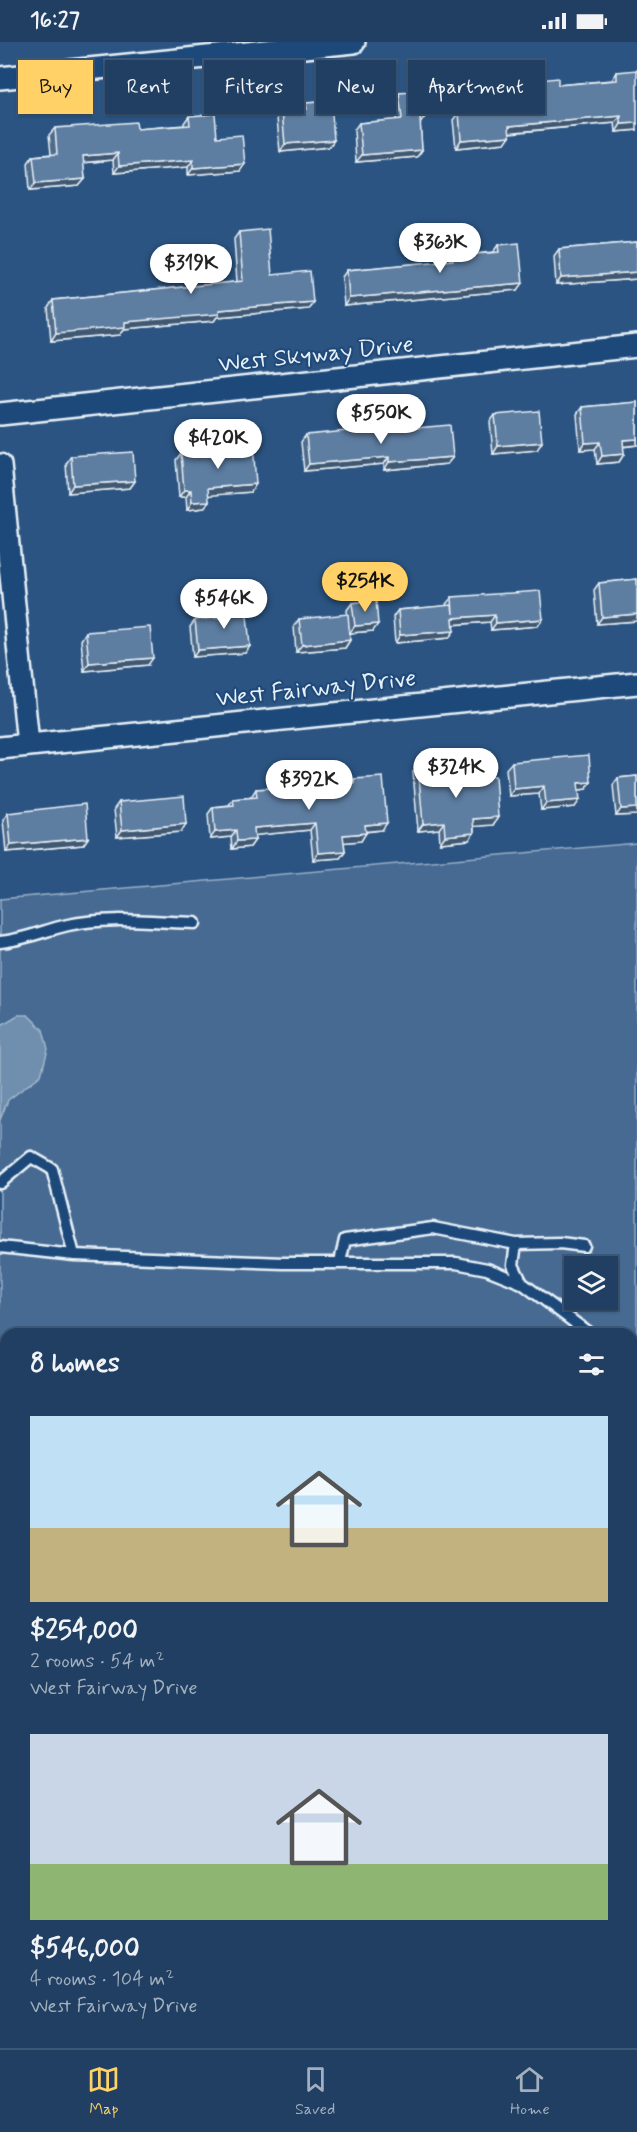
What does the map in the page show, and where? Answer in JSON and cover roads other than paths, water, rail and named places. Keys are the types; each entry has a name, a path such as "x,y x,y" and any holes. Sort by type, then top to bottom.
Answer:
{"street":[{"path":"0,78 354,42"},
{"name":"West Skyway Drive","path":"0,414 637,346"},
{"path":"0,465 28,744"},
{"name":"West Fairway Drive","path":"0,748 637,682"}],"lane":[{"path":"0,942 14,941 70,924 135,921 195,923"},
{"path":"0,1183 31,1157 52,1169 74,1255"},
{"path":"340,1262 345,1240 433,1228 516,1244 560,1243 584,1246"},
{"path":"516,1244 513,1265 522,1283"},
{"path":"0,1247 74,1255 283,1263 456,1263 487,1269 522,1283 582,1328"}]}
